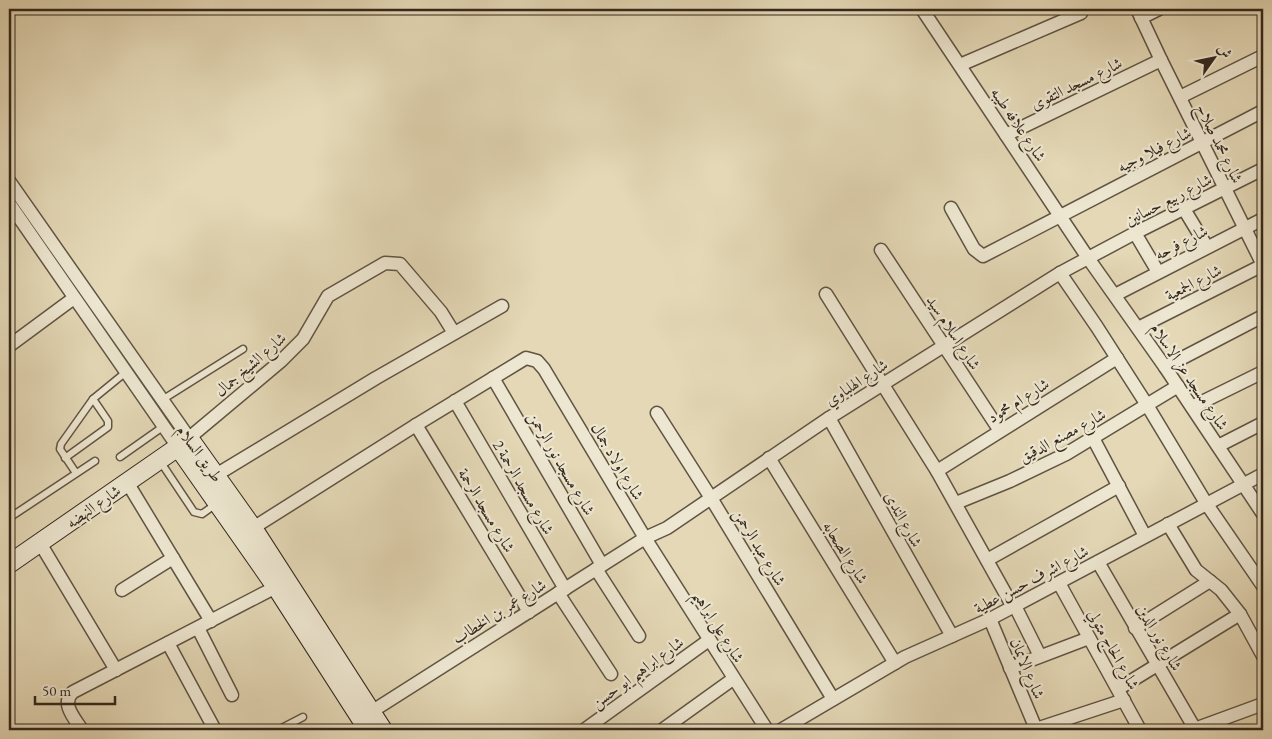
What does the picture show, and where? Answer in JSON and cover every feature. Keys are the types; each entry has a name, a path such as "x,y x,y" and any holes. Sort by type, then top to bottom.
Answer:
{"main road":[{"name":"شارع النهضه","path":"9,564 184,443"},
{"name":"طريق السلام","path":"184,443 216,475 383,730"},
{"name":"طريق السلام","path":"184,443 218,504 276,588 368,730"}],"street":[{"name":"شارع علافه طيبه","path":"922,9 1088,258"},
{"path":"960,65 1080,13 1083,9"},
{"path":"1139,13 1159,9"},
{"name":"شارع محمد صلاح","path":"1139,13 1263,265"},
{"path":"1180,98 1263,56"},
{"name":"شارع مسجد التقوى","path":"1006,135 1161,60"},
{"name":"شارع فيلا وجيه","path":"952,208 974,249 983,256 1263,111"},
{"name":"شارع ربيع حسانين","path":"1088,258 1263,169"},
{"name":"طريق السلام","path":"9,181 162,400 184,443"},
{"name":"طريق السلام","path":"9,203 164,426 184,443"},
{"path":"1184,209 1207,247"},
{"name":"شارع فرحه","path":"1114,295 1263,218"},
{"path":"1135,233 1158,272"},
{"name":"شارع اسلام سيد","path":"881,250 1000,431"},
{"name":"شارع الهلباوي","path":"645,538 667,528 769,458 884,383 1060,273 1088,258"},
{"name":"شارع مسجد عز الاسلام","path":"1088,258 1178,386 1263,514"},
{"name":"شارع الشيخ جمال","path":"184,443 292,350 302,339 328,296 385,263 400,264 441,312 454,334"},
{"name":"شارع الجمعية","path":"1138,328 1263,265"},
{"path":"1060,273 1147,405 1206,503 1263,586"},
{"path":"826,294 884,383 956,503 1040,656"},
{"path":"9,346 74,298"},
{"path":"216,475 376,378 502,306"},
{"path":"1165,367 1263,316"},
{"name":"شارع اولاد جمال","path":"252,528 526,358 537,361 544,369 645,538"},
{"name":"شارع ام محمود","path":"937,471 1117,358"},
{"path":"1192,407 1263,372"},
{"name":"شارع مسجد نور الرحمن","path":"493,378 639,636"},
{"name":"شارع مصنع الدقيق","path":"956,503 1038,468 1093,438 1178,386"},
{"name":"شارع مسجد الرحمة 2","path":"455,401 611,674"},
{"name":"شارع عبد الرحمن","path":"657,413 833,699"},
{"name":"شارع الندى","path":"829,418 952,636"},
{"path":"1218,446 1263,423"},
{"name":"شارع مسجد الرحمة","path":"416,425 529,612"},
{"path":"1093,438 1145,536"},
{"name":"شارع الصحابه","path":"769,458 895,663"},
{"name":"شارع اشرف حسن عطية","path":"833,699 895,663 1014,607 1263,474"},
{"path":"127,482 211,621"},
{"path":"987,560 1119,486"},
{"path":"1168,524 1196,570 1221,590 1260,641 1263,656"},
{"name":"شارع عمر بن الخطاب","path":"371,712 645,538"},
{"name":"شارع على ابراهيم","path":"645,538 767,730"},
{"path":"40,543 116,670"},
{"path":"122,590 173,558"},
{"name":"شارع نور الدين","path":"1098,562 1193,730"},
{"path":"1135,628 1210,581"},
{"name":"شارع الحاج متولي","path":"1058,583 1140,730"},
{"path":"82,730 68,707 68,697 73,692 276,588"},
{"path":"1034,730 1121,695 1157,665 1240,614"},
{"name":"شارع الايمان","path":"990,619 1034,730"},
{"path":"198,628 232,695"},
{"path":"1010,668 1089,638"},
{"name":"شارع ابراهيم ابو حسن","path":"584,730 709,640"},
{"path":"168,643 215,730"},
{"path":"662,730 734,679"},
{"path":"781,730 833,699"},
{"path":"1193,730 1263,704"}],"lane":[{"path":"162,400 243,349"},
{"path":"76,473 60,450 61,444 93,399 126,372"},
{"path":"65,458 108,427 108,421 93,399"},
{"path":"120,457 164,426"},
{"path":"160,460 194,512 202,514 218,504"},
{"path":"9,518 95,461"},
{"path":"278,730 303,717"}]}
